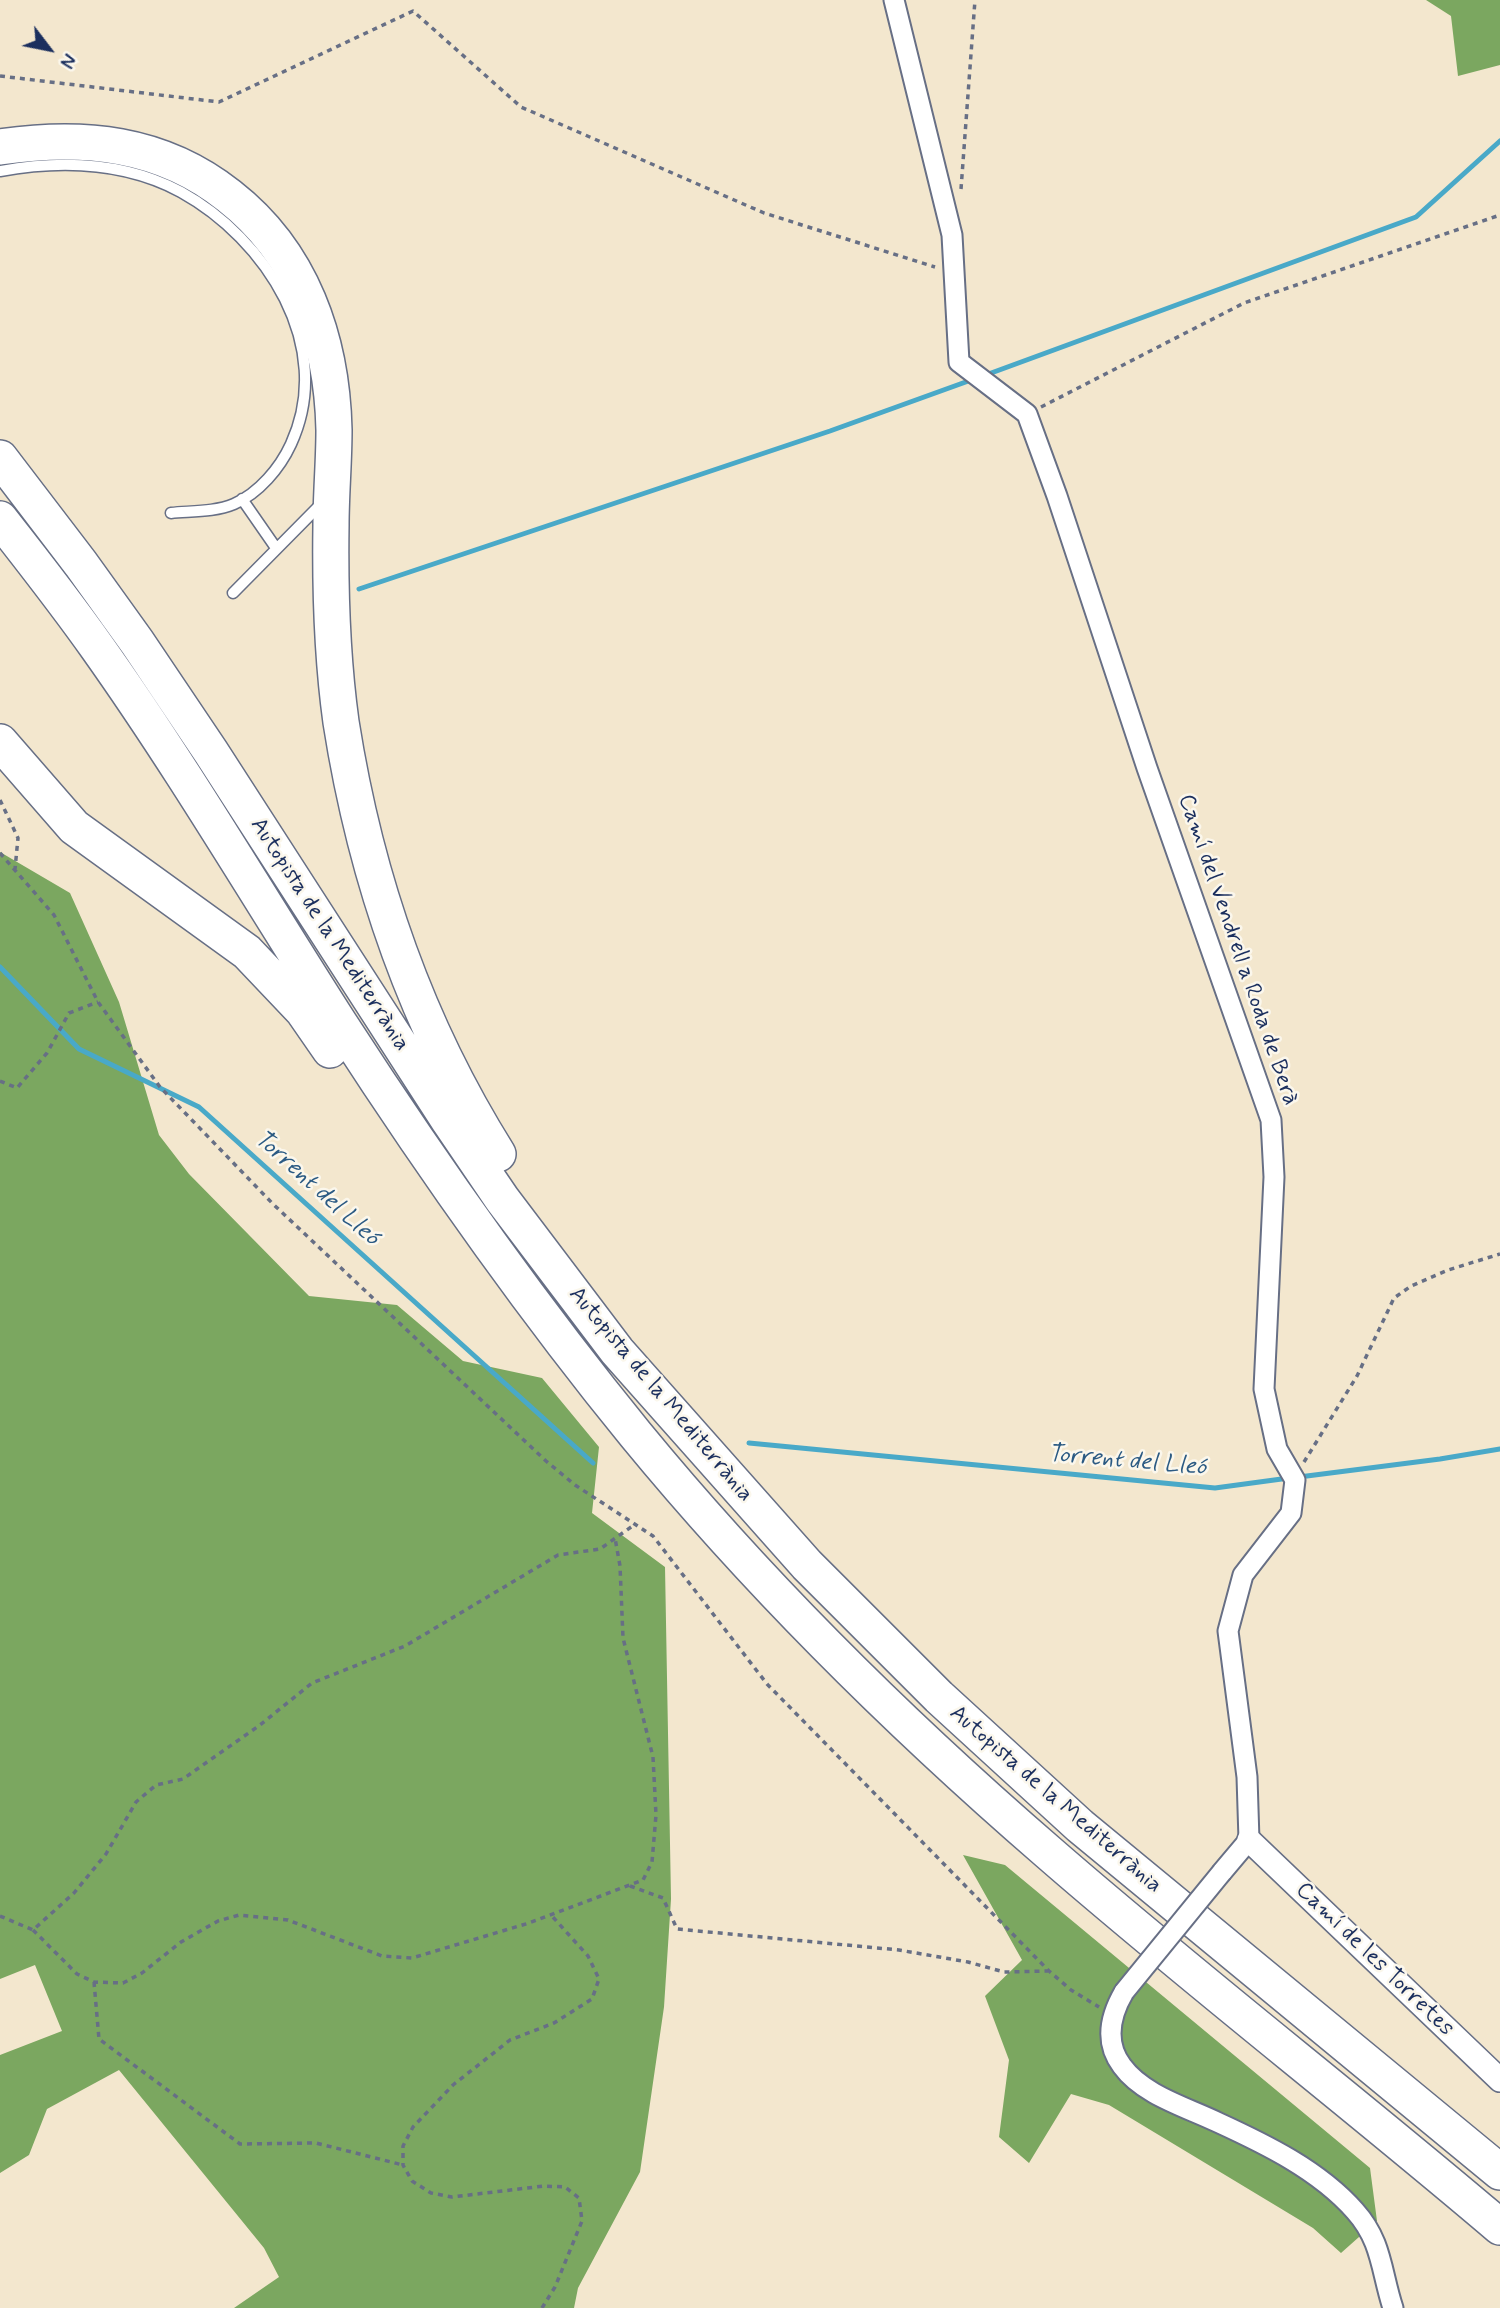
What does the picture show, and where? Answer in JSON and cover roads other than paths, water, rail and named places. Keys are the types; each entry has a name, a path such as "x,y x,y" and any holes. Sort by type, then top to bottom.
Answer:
{"highway":[{"path":"0,147 84,141 142,152 194,173 217,187 257,221 282,251 303,286 315,313 329,370 334,430 334,661 348,762 371,865 411,984 455,1081 518,1185 679,1420"},
{"name":"Autopista de la Mediterrània","path":"0,458 137,642 502,1199 617,1351 807,1566 939,1698 1080,1826 1500,2172"},
{"name":"Autopista de la Mediterrània","path":"0,519 100,651 449,1188 562,1341 635,1433 766,1583 862,1680 978,1790 1127,1918 1500,2227"},
{"path":"0,742 74,827 247,951 303,1011 471,1255 546,1354 687,1525 768,1614 926,1769 1001,1837 1127,1918"}],"street":[{"name":"Camí del Vendrell a Roda de Berà","path":"894,0 953,235 959,362 1027,414 1147,768 1271,1120 1274,1177 1264,1389 1276,1449 1295,1480 1291,1513 1243,1575 1228,1631 1247,1777 1249,1840"},
{"path":"1249,1840 1124,1992 1112,2015 1112,2045 1120,2064 1136,2080 1159,2095 1291,2160 1337,2193 1354,2209 1377,2243 1393,2308"},
{"name":"Camí de les Torretes","path":"1249,1840 1500,2080"}],"lane":[{"path":"0,171 51,164 95,166 155,180 179,191 236,231 278,285 299,334 305,384 303,410 287,453 267,480 243,499 221,508 171,513"},
{"path":"233,593 332,493"},
{"path":"243,499 276,548"}],"waterway":[{"path":"983,376 1416,217 1500,141"},
{"path":"359,589 830,431 974,379"},
{"name":"Torrent del Lleó","path":"0,967 79,1049 199,1107 593,1463"},
{"name":"Torrent del Lleó","path":"749,1443 1215,1488 1289,1478"},
{"name":"Torrent del Lleó","path":"1299,1477 1500,1449"}]}
